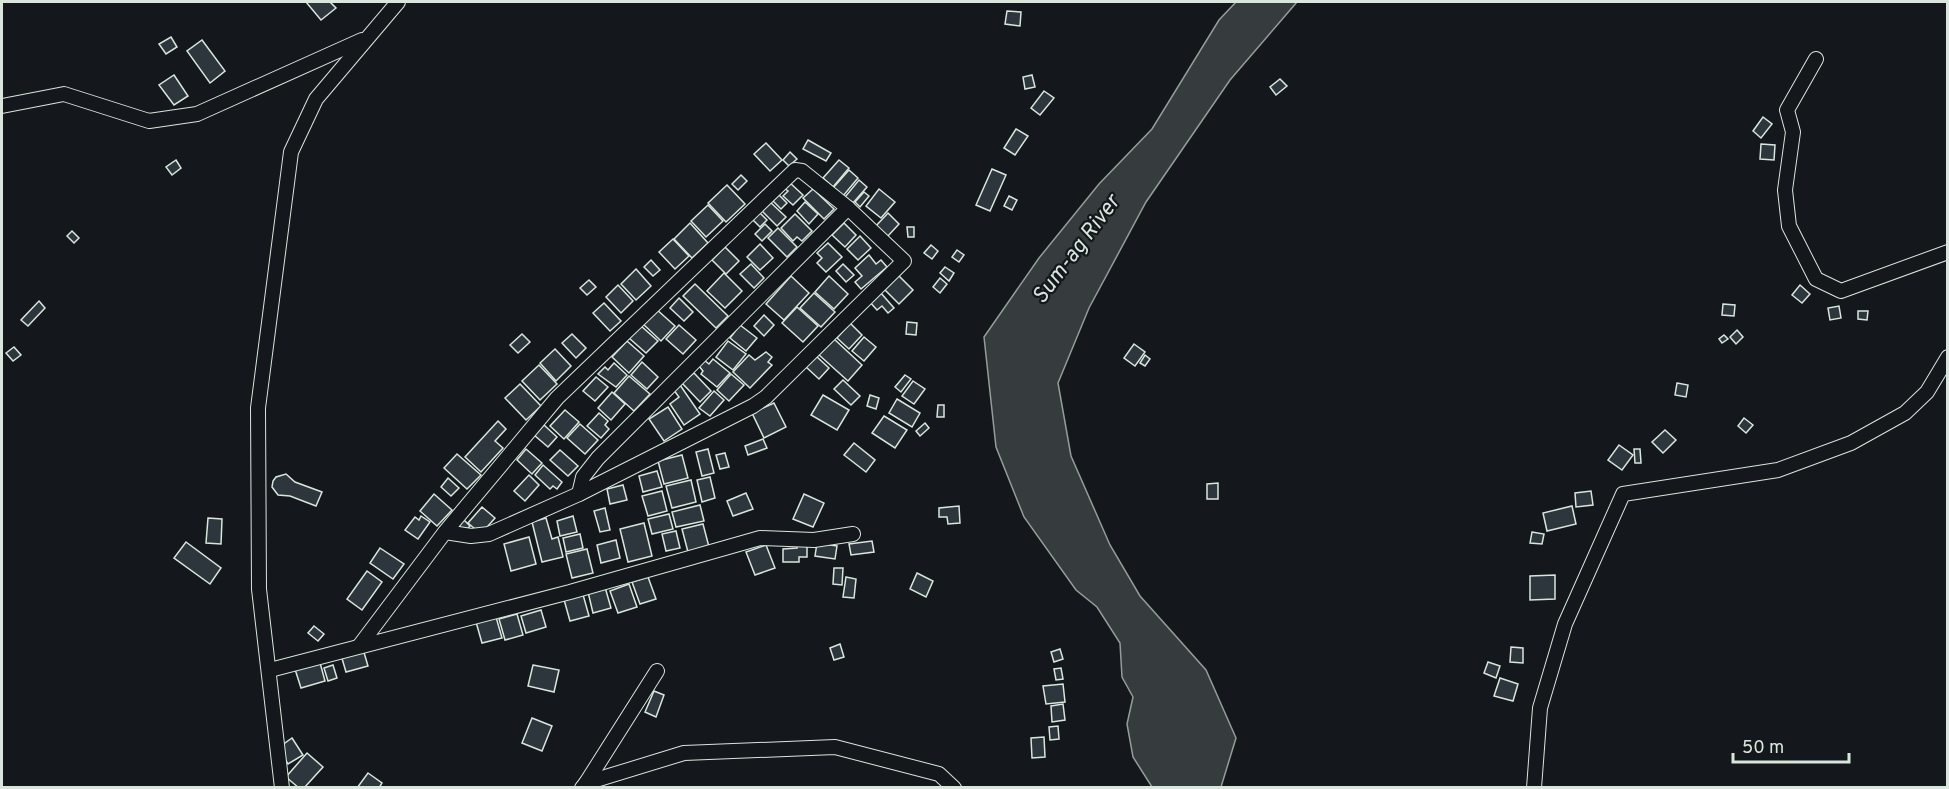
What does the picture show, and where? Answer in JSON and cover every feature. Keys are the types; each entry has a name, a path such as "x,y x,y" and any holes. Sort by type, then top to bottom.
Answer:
{"street":[{"path":"282,788 259,588 258,408 291,152 316,99 364,39 398,2"},
{"path":"2,106 64,94 149,121 197,114 364,39"},
{"path":"1816,59 1787,110 1793,132 1785,190 1789,226 1816,279 1841,291 1902,271 1947,252"},
{"path":"360,645 445,532 557,398 795,170 802,171 848,208 904,261 759,401 579,494 489,534 471,536 445,532"},
{"path":"579,494 583,477 598,458 848,208"},
{"path":"1534,788 1540,708 1565,624 1623,494 1778,470 1851,443 1905,413 1927,392 1947,357"},
{"path":"270,670 570,592 760,538 814,540 853,534"},
{"path":"584,785 657,671"},
{"path":"584,785 684,753 835,747 939,774 954,788"}],"water":[{"name":"Sum-ag River","path":"1236,2 1297,2 1230,80 1146,202 1089,308 1058,383 1071,456 1110,545 1140,596 1206,670 1236,738 1221,787 1152,787 1133,757 1127,724 1133,697 1122,677 1120,643 1097,607 1076,590 1024,517 996,447 984,337 1039,258 1099,184 1152,129 1219,20"}],"building":[{"path":"306,2 330,2 336,8 321,20"},
{"path":"1007,11 1021,12 1020,26 1005,24"},
{"path":"171,37 177,47 166,54 159,44"},
{"path":"202,40 225,71 210,83 187,51"},
{"path":"174,75 188,96 174,105 159,85"},
{"path":"1032,75 1035,87 1025,89 1023,77"},
{"path":"1280,79 1287,86 1276,95 1270,87"},
{"path":"1044,91 1054,98 1040,115 1031,108"},
{"path":"1763,117 1772,124 1761,138 1753,131"},
{"path":"1016,129 1028,136 1015,155 1004,148"},
{"path":"808,140 831,153 826,161 803,149"},
{"path":"766,143 782,160 770,171 754,154"},
{"path":"1761,144 1775,145 1774,160 1760,159"},
{"path":"790,152 797,159 789,166 783,160"},
{"path":"176,160 181,168 172,175 166,167"},
{"path":"839,160 849,168 833,187 823,178"},
{"path":"992,169 1006,175 990,211 976,205"},
{"path":"849,170 858,178 843,196 833,188"},
{"path":"741,175 747,181 738,190 732,184"},
{"path":"859,180 867,187 853,203 845,197"},
{"path":"789,182 803,195 793,205 783,196 788,191 784,188"},
{"path":"727,185 745,204 726,222 708,203"},
{"path":"813,189 834,209 824,219 803,198"},
{"path":"879,189 895,202 881,218 866,206"},
{"path":"864,192 869,196 860,207 855,202"},
{"path":"777,193 787,203 781,209 771,199"},
{"path":"1009,196 1017,200 1012,210 1004,206"},
{"path":"769,201 786,217 777,226 761,210"},
{"path":"805,202 818,214 809,224 797,211"},
{"path":"708,205 723,221 706,237 691,221"},
{"path":"760,213 767,220 760,227 753,220"},
{"path":"888,213 899,224 887,237 875,227"},
{"path":"795,214 812,231 802,241 797,237 793,241 781,228"},
{"path":"690,223 708,243 692,258 674,239"},
{"path":"844,223 856,235 845,247 832,235"},
{"path":"765,224 772,231 762,241 755,234"},
{"path":"907,227 914,227 914,237 908,237"},
{"path":"778,228 797,247 787,257 768,238"},
{"path":"72,231 79,238 74,243 67,236"},
{"path":"860,236 871,248 858,260 847,249"},
{"path":"673,239 689,256 675,269 659,252"},
{"path":"828,243 842,257 826,272 817,263 822,258 817,253"},
{"path":"760,244 773,258 760,270 747,257"},
{"path":"931,245 938,251 932,259 924,253"},
{"path":"725,247 739,261 726,274 712,260"},
{"path":"957,250 964,255 959,262 952,257"},
{"path":"869,255 876,264 881,260 887,267 861,289 855,282 862,276 855,268"},
{"path":"651,260 660,270 653,276 644,267"},
{"path":"751,264 764,278 754,288 740,274"},
{"path":"843,264 854,275 846,282 836,271"},
{"path":"945,267 954,273 949,281 940,273"},
{"path":"636,269 651,286 636,300 621,284"},
{"path":"724,273 742,291 725,308 707,291"},
{"path":"897,274 913,290 899,304 883,288"},
{"path":"791,276 809,293 784,320 766,304"},
{"path":"829,276 848,294 834,309 815,292"},
{"path":"940,278 947,284 940,293 933,287"},
{"path":"589,280 596,287 587,295 580,288"},
{"path":"695,284 728,316 716,328 683,296"},
{"path":"618,285 633,301 621,313 606,297"},
{"path":"1800,285 1810,294 1802,303 1792,295"},
{"path":"880,292 894,308 888,313 882,306 877,310 869,301"},
{"path":"814,293 835,312 821,327 800,308"},
{"path":"679,298 693,312 684,321 670,308"},
{"path":"39,301 45,308 28,326 21,320"},
{"path":"604,303 621,321 610,331 593,313"},
{"path":"1723,304 1735,305 1734,316 1722,315"},
{"path":"1839,306 1841,318 1830,320 1828,308"},
{"path":"797,307 818,326 803,342 782,323"},
{"path":"655,308 675,326 661,341 642,323"},
{"path":"1858,311 1868,311 1867,320 1858,319"},
{"path":"764,315 774,325 764,336 754,326"},
{"path":"907,322 917,323 916,335 906,334"},
{"path":"850,323 862,335 849,349 837,338"},
{"path":"679,325 696,340 683,354 666,339"},
{"path":"740,325 757,338 746,351 730,338"},
{"path":"641,326 658,341 646,353 629,338"},
{"path":"1737,330 1743,337 1736,344 1730,337"},
{"path":"522,334 530,342 518,353 510,345"},
{"path":"572,334 586,348 576,358 562,343"},
{"path":"1724,335 1728,339 1722,343 1719,339"},
{"path":"864,337 876,347 864,361 852,351"},
{"path":"833,338 862,365 848,381 818,354"},
{"path":"627,341 644,356 629,373 612,357"},
{"path":"728,341 746,354 733,370 716,357"},
{"path":"1134,344 1145,352 1135,366 1124,358"},
{"path":"14,347 21,355 13,361 6,353"},
{"path":"555,349 571,366 556,381 540,363"},
{"path":"766,352 772,357 768,362 772,365 750,388 733,372 749,355 755,360"},
{"path":"1145,355 1150,359 1145,366 1140,363"},
{"path":"816,356 829,368 819,379 806,367"},
{"path":"713,359 730,373 717,387 701,374 703,371 699,366 704,360 709,364"},
{"path":"642,362 658,377 647,389 631,375"},
{"path":"614,363 627,375 616,387 598,374 605,367 608,370"},
{"path":"539,365 557,384 540,400 522,381"},
{"path":"694,373 711,391 700,402 682,383"},
{"path":"731,374 744,385 729,401 717,390"},
{"path":"905,375 911,379 901,392 895,387"},
{"path":"629,376 650,394 634,411 614,393"},
{"path":"596,377 608,387 595,401 583,391"},
{"path":"843,380 860,396 851,405 834,389"},
{"path":"913,381 925,389 914,404 902,396"},
{"path":"1677,383 1688,385 1686,397 1675,395"},
{"path":"520,384 541,406 526,420 505,398"},
{"path":"680,385 700,414 684,425 670,404 679,397 673,389"},
{"path":"714,391 724,400 710,416 699,408"},
{"path":"612,392 625,404 611,420 598,408"},
{"path":"823,395 849,410 837,430 811,415"},
{"path":"870,395 879,398 876,409 867,406"},
{"path":"897,399 920,413 912,427 889,413"},
{"path":"774,403 786,427 764,438 752,413"},
{"path":"938,405 944,405 944,417 937,417"},
{"path":"668,407 682,429 664,441 649,419"},
{"path":"565,410 579,422 564,439 550,426"},
{"path":"599,413 608,421 605,425 609,429 601,438 587,426"},
{"path":"884,416 907,430 895,448 872,433"},
{"path":"1744,418 1753,425 1746,433 1738,426"},
{"path":"498,421 506,429 495,441 503,448 481,472 465,457"},
{"path":"925,423 929,428 920,436 916,431"},
{"path":"580,424 598,440 585,454 567,438"},
{"path":"544,425 557,437 548,447 534,435"},
{"path":"1665,430 1676,440 1663,453 1652,442"},
{"path":"763,439 767,448 748,455 745,446"},
{"path":"854,443 875,460 866,472 844,455"},
{"path":"1619,445 1633,455 1622,470 1608,460"},
{"path":"526,449 542,463 532,474 517,460"},
{"path":"708,449 714,473 702,476 696,452"},
{"path":"1634,449 1640,449 1641,463 1635,463"},
{"path":"560,450 578,466 568,476 550,460"},
{"path":"725,453 729,467 720,469 716,455"},
{"path":"457,454 481,475 467,489 444,468"},
{"path":"682,455 688,478 664,484 658,461"},
{"path":"543,465 562,482 557,489 553,486 550,489 535,475"},
{"path":"657,471 662,487 643,492 639,476"},
{"path":"286,474 295,482 322,492 316,506 290,496 278,495 272,487 273,481 276,477"},
{"path":"529,475 539,485 525,501 514,491"},
{"path":"710,477 715,498 702,502 697,480"},
{"path":"448,478 459,488 451,496 441,487"},
{"path":"691,480 696,502 672,508 666,486"},
{"path":"1218,483 1218,499 1207,499 1207,484"},
{"path":"623,485 627,500 610,504 607,489"},
{"path":"662,491 667,511 648,516 642,496"},
{"path":"1591,491 1593,505 1576,507 1575,493"},
{"path":"746,493 753,509 733,516 727,501"},
{"path":"434,494 452,510 437,526 420,511"},
{"path":"804,494 824,503 813,527 793,519"},
{"path":"700,505 704,521 676,527 672,512"},
{"path":"959,506 960,523 948,524 947,517 939,517 939,508"},
{"path":"1572,506 1576,524 1547,531 1543,513"},
{"path":"482,507 495,518 481,534 468,523"},
{"path":"605,508 610,530 600,532 594,511"},
{"path":"669,514 673,529 652,534 648,519"},
{"path":"421,516 430,522 418,539 405,530 415,517 419,520"},
{"path":"573,516 577,532 560,536 557,521"},
{"path":"208,518 222,519 221,544 206,543"},
{"path":"546,518 552,539 558,537 563,557 542,562 532,522"},
{"path":"463,519 470,526 464,533 457,526"},
{"path":"644,523 652,556 628,562 620,529"},
{"path":"703,524 709,547 688,552 682,529"},
{"path":"676,531 680,548 666,551 662,534"},
{"path":"1532,532 1544,534 1542,544 1530,543"},
{"path":"580,534 583,548 566,552 563,538"},
{"path":"529,537 536,564 511,571 504,544"},
{"path":"616,540 620,558 601,563 597,545"},
{"path":"872,541 874,552 851,555 849,544"},
{"path":"186,542 221,568 210,584 174,558"},
{"path":"807,542 807,557 799,557 799,562 783,562 783,549 797,548 797,543"},
{"path":"817,543 837,546 835,559 815,556"},
{"path":"766,545 775,568 755,575 746,552"},
{"path":"380,548 404,564 393,579 370,563"},
{"path":"587,549 593,573 572,578 566,554"},
{"path":"834,568 843,568 842,585 833,584"},
{"path":"367,571 382,582 362,610 347,599"},
{"path":"917,573 933,581 926,597 910,589"},
{"path":"1555,575 1555,599 1530,600 1530,576"},
{"path":"648,577 656,599 640,604 632,582"},
{"path":"846,577 856,579 854,598 843,597"},
{"path":"629,584 637,607 618,613 610,591"},
{"path":"605,587 611,608 593,613 588,592"},
{"path":"582,591 589,616 570,621 563,596"},
{"path":"541,610 546,627 526,633 521,616"},
{"path":"517,614 523,635 505,640 499,619"},
{"path":"496,617 502,638 482,643 476,622"},
{"path":"314,626 324,634 318,641 308,633"},
{"path":"840,644 844,657 834,660 830,648"},
{"path":"1511,647 1523,648 1523,663 1510,662"},
{"path":"363,649 368,666 346,672 341,655"},
{"path":"1060,649 1063,659 1054,662 1051,652"},
{"path":"319,659 325,681 301,688 294,666"},
{"path":"1488,662 1500,666 1496,678 1484,673"},
{"path":"333,665 337,678 328,681 324,668"},
{"path":"533,665 559,670 554,692 528,686"},
{"path":"1061,668 1063,679 1056,680 1054,669"},
{"path":"1500,678 1518,684 1513,701 1494,696"},
{"path":"1063,684 1065,702 1046,704 1043,686"},
{"path":"654,691 664,695 656,717 645,712"},
{"path":"1063,704 1065,720 1052,722 1051,706"},
{"path":"532,718 552,726 542,751 522,743"},
{"path":"1058,726 1059,739 1050,740 1049,727"},
{"path":"1044,737 1045,757 1032,758 1031,738"},
{"path":"292,738 303,755 288,764 278,748"},
{"path":"307,753 323,767 304,788 299,788 286,777"},
{"path":"368,773 382,783 379,788 357,788"}]}
